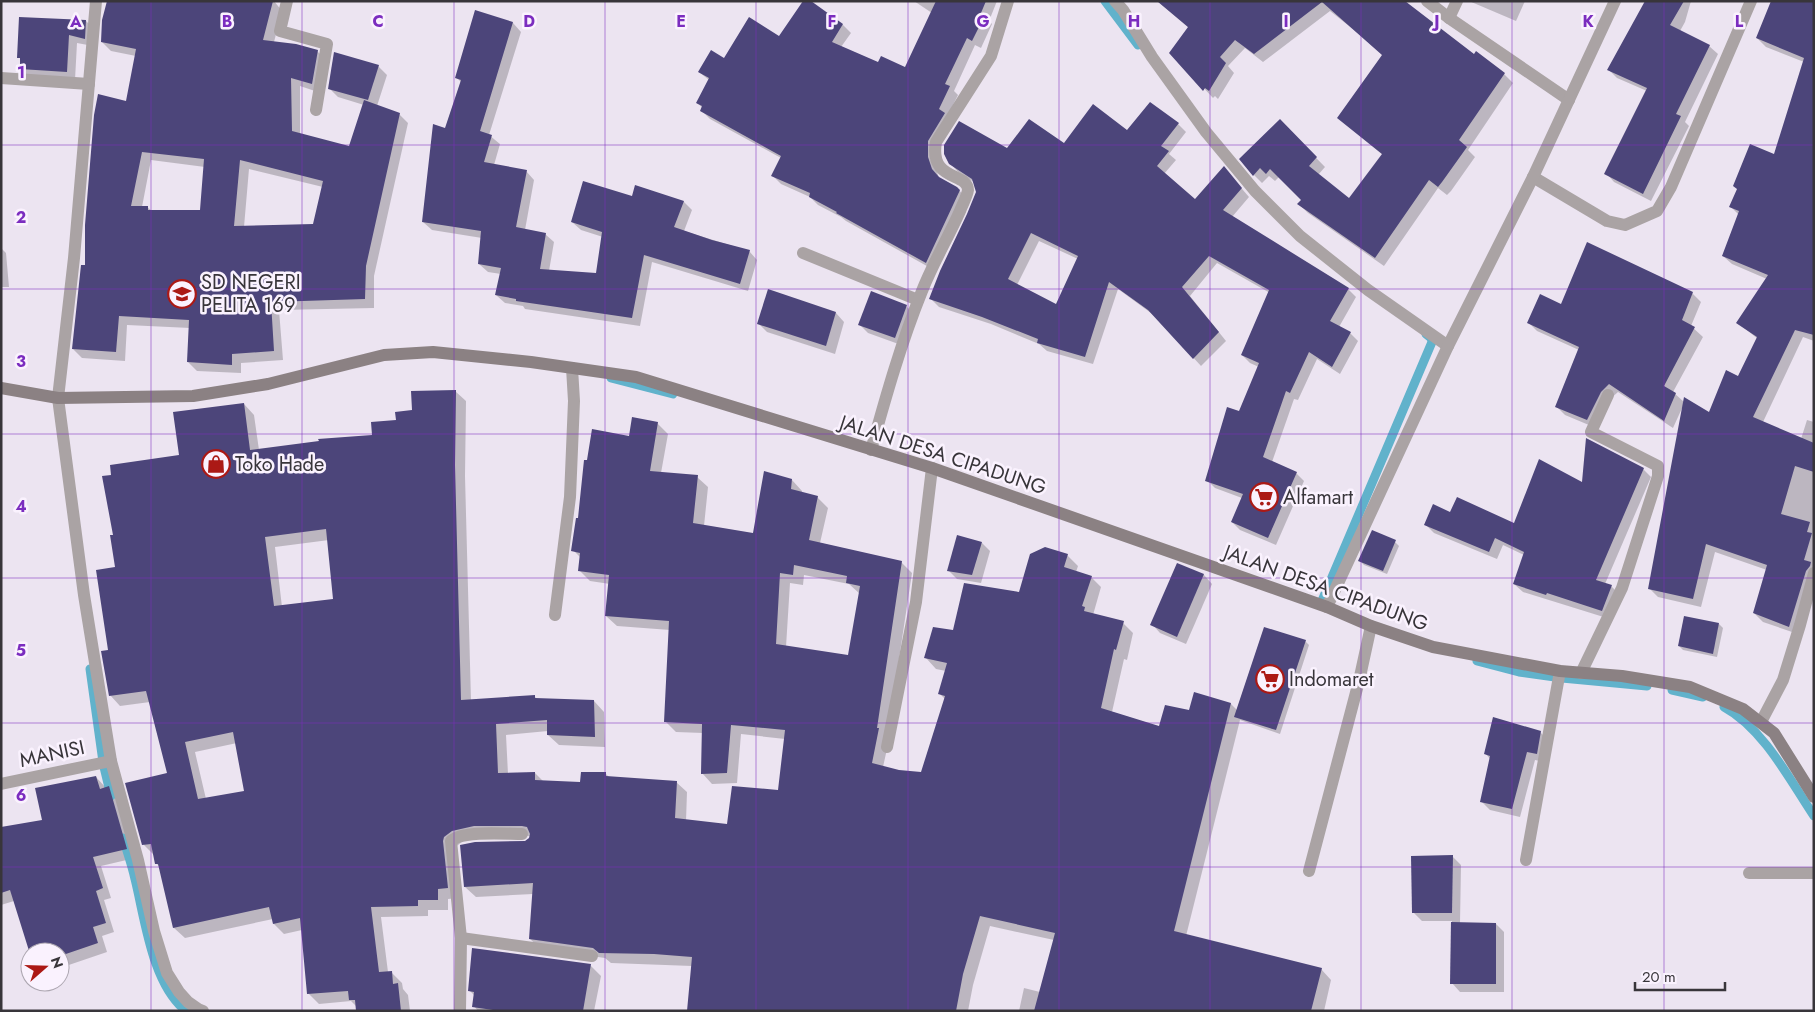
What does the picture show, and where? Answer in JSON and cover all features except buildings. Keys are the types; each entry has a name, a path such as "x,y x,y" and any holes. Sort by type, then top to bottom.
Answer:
{"street":[{"path":"96,1 74,258 58,398 84,595 111,761 138,860 154,931 167,973 188,1002 203,1011"},
{"path":"287,1 280,31 327,44 316,110"},
{"path":"871,450 896,361 918,300 968,192 967,185 964,182 942,170 937,165 935,158 936,142 991,56 1008,1"},
{"path":"1115,1 1206,132 1254,191 1300,236 1361,284 1448,346"},
{"path":"1428,1 1449,18 1569,100"},
{"path":"1449,18 1457,1"},
{"path":"1327,607 1448,346 1533,177 1615,1"},
{"path":"1533,177 1607,221 1624,225 1656,211 1671,187 1751,1"},
{"path":"1,78 89,84"},
{"path":"803,254 918,300"},
{"name":"JALAN DESA CIPADUNG","path":"1,388 58,398 202,395 268,384 384,355 433,352 636,376 932,468 1327,607 1371,626 1433,647 1560,671 1622,676 1690,686 1743,709 1774,733 1814,797"},
{"path":"555,615 570,497 574,402 572,368"},
{"path":"1581,673 1622,588 1658,476 1658,466 1591,432 1608,395"},
{"path":"886,747 916,602 932,468"},
{"path":"1761,722 1782,680 1814,573"},
{"path":"1309,871 1359,681 1371,626"},
{"path":"1526,860 1560,671"},
{"name":"MANISI","path":"1,784 111,761"},
{"path":"460,1011 461,938 450,841 456,837 468,835 522,834"},
{"path":"1748,873 1814,873"},
{"path":"461,938 592,956"}],"waterway":[{"path":"1105,1 1138,45"},
{"path":"1321,603 1432,342 1431,338 1426,334"},
{"path":"611,378 673,394"},
{"path":"1477,661 1519,672 1555,677"},
{"path":"90,669 103,762"},
{"path":"1562,678 1647,686"},
{"path":"1672,690 1703,697"},
{"path":"1724,707 1738,716 1763,741 1814,816"},
{"path":"103,763 111,796"},
{"path":"123,838 158,968 165,985 174,999 186,1011"}],"place":[{"name":"SD NEGERI PELITA 169","path":"182,294"},
{"name":"Toko Hade","path":"216,464"},
{"name":"Alfamart","path":"1264,497"},
{"name":"Indomaret","path":"1270,679"}]}
